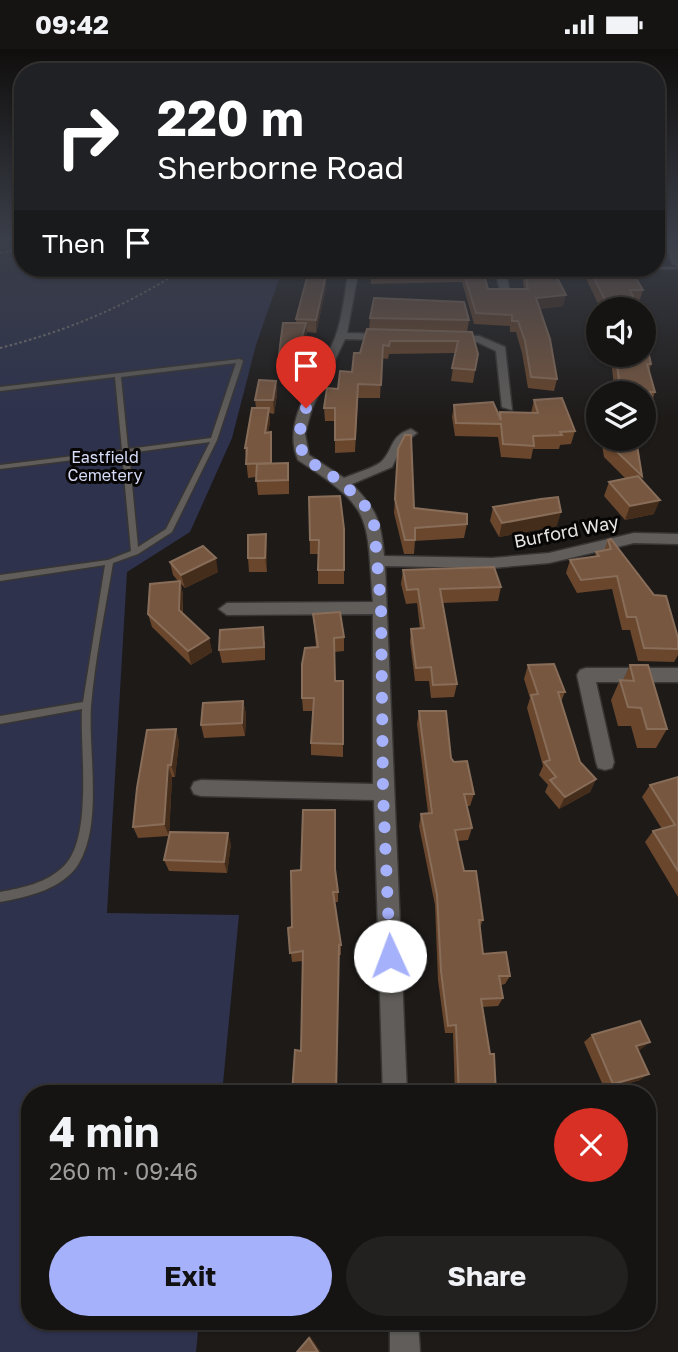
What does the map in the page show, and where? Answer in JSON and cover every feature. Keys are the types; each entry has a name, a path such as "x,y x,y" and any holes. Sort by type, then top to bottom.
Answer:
{"street":[{"path":"348,299 341,336 306,408 299,434 303,457 343,483 366,507 374,524 381,608 383,792 395,1085"},
{"path":"341,336 397,338"},
{"path":"438,338 479,339 501,349 508,407"},
{"path":"343,483 387,464 398,442 411,433"},
{"name":"Burford Way","path":"378,561 492,563 549,558 634,538 678,539"},
{"path":"227,609 381,608"},
{"path":"605,762 586,675 678,675"},
{"path":"201,787 383,792"},
{"path":"404,1330 405,1352"}],"lane":[{"path":"0,390 240,361 214,440 169,530 135,552 109,562 0,578"},
{"path":"118,376 135,552"},
{"path":"0,467 214,440"},
{"path":"0,897 27,892 52,881 74,863 85,841 87,705 109,562"},
{"path":"0,720 87,705"}],"path":[{"path":"0,348 88,322 134,299"}],"green space":[{"name":"Eastfield Cemetery","path":"0,299 272,299 256,345 232,438 190,532 127,572 107,913 239,915 223,1085 21,1085 21,1330 198,1330 196,1352 0,1352"}],"building":[{"path":"301,299 321,299 316,320 296,319"},
{"path":"374,299 392,299 464,302 469,320 370,318"},
{"path":"472,299 536,299 550,339 557,379 531,377 525,341 518,321 512,321 512,315 476,313"},
{"path":"283,323 306,323 297,355 279,354"},
{"path":"367,329 472,332 478,354 475,370 452,368 458,341 390,341 389,346 383,345 381,385 358,384 355,439 335,440 335,408 324,408 327,388 338,389 340,371 352,372 354,353 360,353"},
{"path":"617,367 648,367 652,381 619,381"},
{"path":"259,380 276,381 273,400 255,400"},
{"path":"562,398 575,431 560,432 562,435 533,436 534,446 503,444 501,424 456,423 454,405 493,402 501,420 500,412 538,413 534,400"},
{"path":"252,408 269,408 265,433 271,432 271,463 246,464 245,448"},
{"path":"405,435 411,435 414,508 467,514 467,524 415,528 415,540 405,540 395,499 398,449"},
{"path":"616,451 638,451 642,476"},
{"path":"288,463 288,480 256,481 257,464"},
{"path":"638,476 660,500 630,506 609,482"},
{"path":"340,496 344,529 344,570 318,570 319,540 310,540 309,497"},
{"path":"558,497 561,512 502,523 493,507 541,499"},
{"path":"266,534 265,558 248,558 248,535"},
{"path":"611,539 654,595 666,596 678,638 678,649 644,648 636,617 627,617 617,576 581,580 570,560 599,556 596,552 611,549 608,540"},
{"path":"203,546 216,558 181,575 170,562"},
{"path":"494,567 501,587 440,589 457,684 433,685 431,667 416,668 411,629 424,628 418,589 407,590 403,570"},
{"path":"180,581 179,610 209,638 188,651 148,614 150,584"},
{"path":"340,612 344,637 334,638 335,681 343,681 343,744 311,743 314,698 302,698 305,648 318,647 313,614"},
{"path":"263,627 264,647 219,650 220,630"},
{"path":"554,664 565,692 558,692 580,762 596,779 565,797 550,780 556,777 544,762 550,760 531,695 538,694 528,665"},
{"path":"630,665 648,665 667,729 647,729 641,708 628,707 620,680 634,681"},
{"path":"243,701 242,723 201,725 203,703"},
{"path":"419,711 446,711 451,758 454,762 467,761 474,794 464,794 472,828 455,830 464,871 476,871 483,920 479,920 483,954 506,952 510,976 499,976 503,998 481,999 490,1054 494,1054 496,1085 459,1085 456,1025 448,1026 441,971 437,895 421,814 432,813"},
{"path":"176,729 171,765 168,765 164,824 133,827 147,730"},
{"path":"678,777 678,871 653,831 675,825 650,785"},
{"path":"303,810 335,810 335,869 338,892 333,892 341,945 336,1085 293,1085 295,1050 301,1051 303,951 290,953 288,928 292,927 291,871 301,870"},
{"path":"170,832 228,833 224,862 164,860"},
{"path":"640,1021 650,1042 636,1046 649,1074 613,1084 592,1035"},
{"path":"309,1338 318,1352 297,1352"}],"route":[{"path":"306,408 299,434 303,457 343,483 366,507 374,524 381,608 383,792 390,956"}]}
